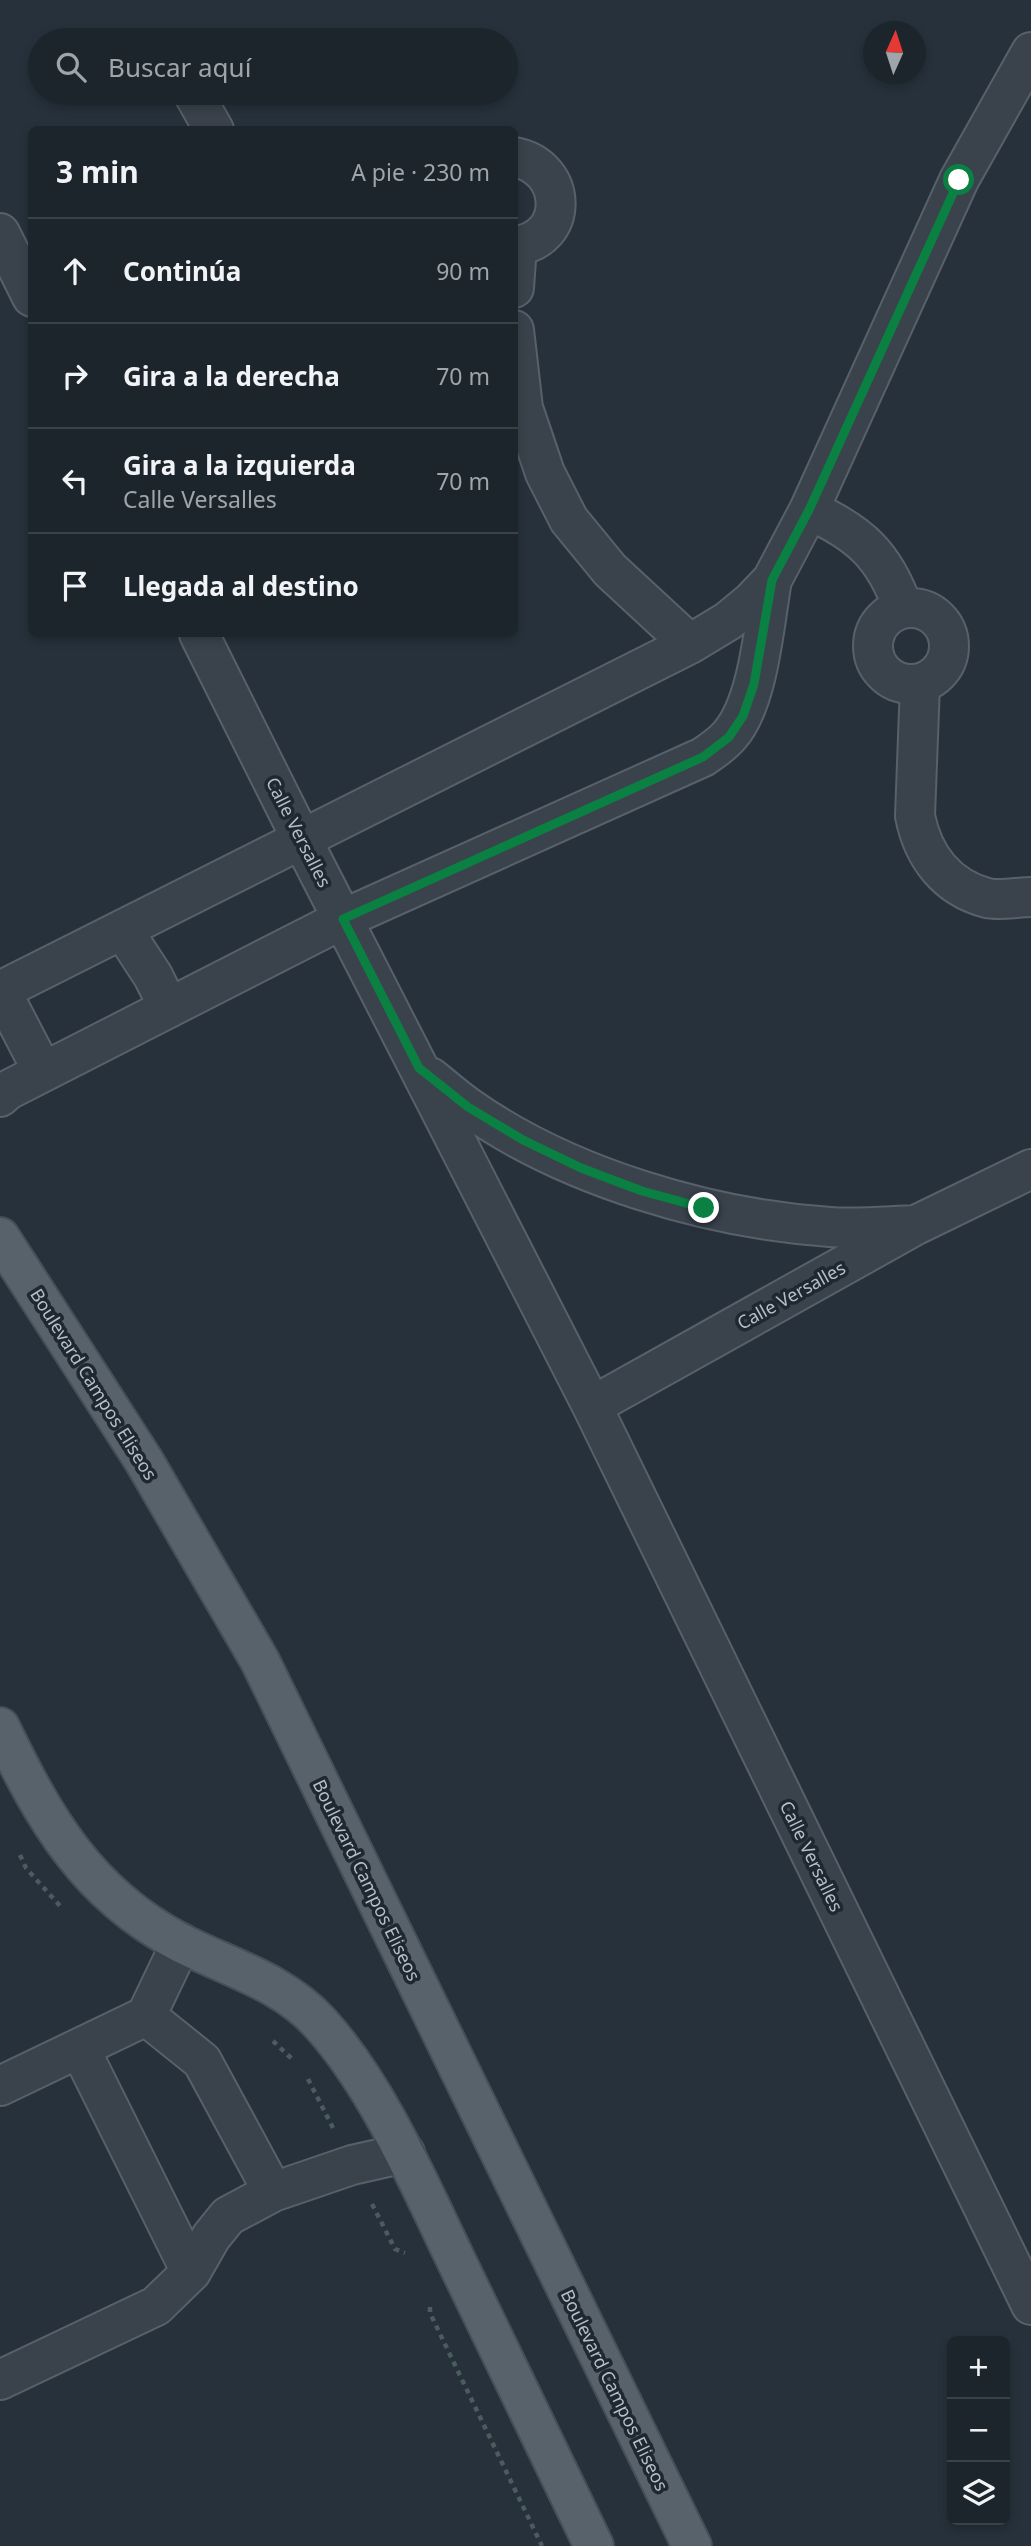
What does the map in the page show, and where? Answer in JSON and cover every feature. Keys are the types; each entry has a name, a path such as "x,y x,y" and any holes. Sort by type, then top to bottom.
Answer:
{"main road":[{"name":"Boulevard Campos Eliseos","path":"0,1237 144,1461 260,1661 692,2546"},
{"path":"0,1727 53,1828 81,1864 112,1897 147,1924 181,1943 273,1986 318,2020 345,2053 405,2153 594,2546"}],"street":[{"path":"43,1072 1,991 690,644 728,621 751,602 772,580 809,510 959,180 1031,52"},
{"path":"200,105 212,126"},
{"path":"518,158 525,159 545,172 552,182 556,206 548,228 529,243 518,246"},
{"path":"0,233 28,288"},
{"path":"518,365 523,408 545,473 569,520 610,570 690,644"},
{"path":"809,510 835,522 871,551 894,582 903,608"},
{"path":"0,1097 8,1090 343,919 703,757 729,737 743,716 754,684 772,580"},
{"path":"903,608 918,608 932,614 943,625 949,638 949,653 944,667 933,678 920,684 904,684 890,679 878,668 872,654 878,625 889,614 903,608"},
{"name":"Calle Versalles","path":"201,637 302,840 592,1406 1031,2305"},
{"path":"920,684 915,816 919,835 931,861 954,884 989,898 1031,897"},
{"path":"123,930 153,976 169,1008"},
{"name":"Calle Versalles","path":"419,1068 468,1107 523,1140 581,1168 642,1191 704,1208 768,1220 832,1227 916,1225"},
{"name":"Calle Versalles","path":"592,1406 916,1225 1031,1169"},
{"path":"0,2087 146,2016 181,1943"},
{"path":"146,2016 202,2061 273,2192"},
{"path":"80,2049 191,2272"},
{"path":"0,2380 156,2306 191,2272 228,2216 273,2192 352,2165 405,2153"}],"route":[{"path":"704,1208 642,1191 581,1168 523,1140 468,1107 419,1068 343,919 703,757 729,737 743,716 754,684 772,580 809,510 959,180"}]}
